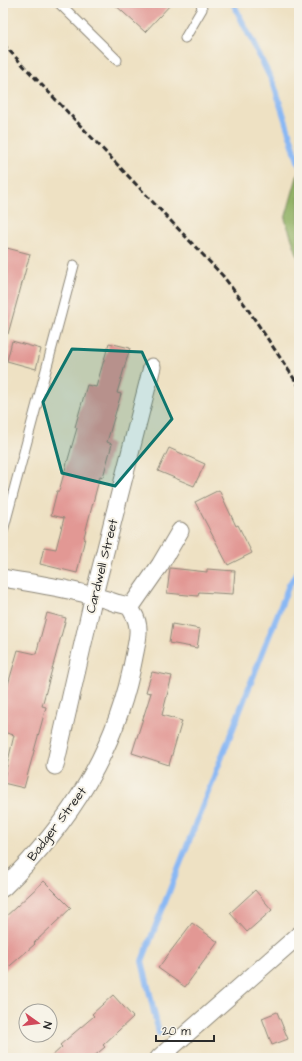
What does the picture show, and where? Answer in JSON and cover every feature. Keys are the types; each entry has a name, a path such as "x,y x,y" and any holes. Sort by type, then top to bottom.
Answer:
{"street":[{"name":"Cardwell Street","path":"55,766 94,595 152,367"},
{"path":"3,578 94,595 130,608 160,565 180,531"},
{"name":"Badger Street","path":"3,888 26,865 68,814 100,762 125,698 131,674 139,629 137,620 130,608"},
{"path":"158,1058 299,935"}],"lane":[{"path":"59,3 117,60"},
{"path":"184,38 202,10 201,3"},
{"path":"3,531 74,265"}],"highlighted area":[{"path":"72,349 142,352 172,419 115,486 62,473 43,402"}],"green space":[{"path":"299,170 299,260 285,219"}],"building":[{"path":"113,3 172,3 145,32"},
{"path":"3,247 30,254 8,334 3,333"},
{"path":"12,341 41,349 36,369 7,361"},
{"path":"109,343 130,348 117,393 121,394 107,442 112,444 103,477 100,476 84,537 77,573 40,564 44,547 56,549 64,518 51,515 57,491 59,491 77,428 75,427 87,385 96,387"},
{"path":"169,448 205,464 194,486 158,471"},
{"path":"219,490 236,526 238,525 252,553 228,565 195,502"},
{"path":"170,568 207,572 207,569 235,571 233,594 199,592 198,596 167,593"},
{"path":"47,613 66,618 42,706 46,707 24,788 3,783 14,735 3,732 3,695 5,695 18,650 36,654"},
{"path":"172,624 200,629 197,648 169,643"},
{"path":"152,672 172,676 162,715 182,721 169,765 132,753 151,693 146,692"},
{"path":"44,881 71,908 34,943 35,944 3,972 3,919"},
{"path":"255,890 272,910 247,932 230,913"},
{"path":"192,923 218,942 185,987 158,968"},
{"path":"113,995 133,1017 103,1045 105,1047 92,1058 50,1058 62,1047 60,1045 94,1016 92,1014"},
{"path":"277,1012 288,1039 272,1045 262,1018"}],"waterway":[{"path":"233,3 274,85 299,164"},
{"path":"159,1033 142,961 289,585 299,570"}],"railway":[{"path":"3,44 223,276 245,305 299,386"}]}
